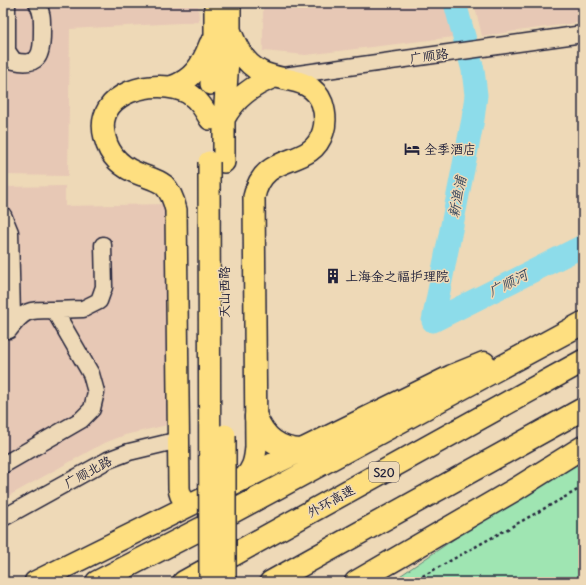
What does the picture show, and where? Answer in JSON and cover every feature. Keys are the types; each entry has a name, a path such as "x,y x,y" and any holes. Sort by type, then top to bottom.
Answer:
{"highway":[{"path":"98,582 219,519 583,323"},
{"path":"243,479 452,376 552,340"},
{"name":"外环高速","path":"184,582 583,360"},
{"path":"271,582 583,409"},
{"path":"256,417 263,431 276,444 288,449 302,450"},
{"path":"356,582 516,489 583,447"},
{"path":"369,582 414,549"}],"main road":[{"name":"天山西路","path":"215,3 223,31"},
{"name":"天山西路","path":"210,582 217,119 223,31 230,3"},
{"path":"35,582 163,519 243,479 248,474 254,462 256,417 255,190 261,177 271,168 302,156 313,148 321,136 325,121 322,105 315,91 300,82 274,77 258,71 223,31 195,73 185,82 171,87 141,88 121,95 109,110 105,122 104,133 107,145 117,160 132,172 163,184 170,194 176,210 179,488 170,512 163,519"},
{"path":"171,87 184,91 194,97 217,119 246,92 274,77"},
{"name":"天山西路","path":"216,162 225,582"},
{"path":"179,488 183,500 189,503 195,503"}],"street":[{"path":"7,3 7,51 14,61 26,64 37,59 42,49 42,12 37,3"},
{"name":"广顺路","path":"274,77 583,34"},
{"path":"3,215 10,232 12,316 6,332"},
{"path":"6,332 20,316 31,310 83,310 99,301 104,287 103,245"},
{"path":"3,465 81,420 92,409 96,392 91,374 54,310"},
{"name":"广顺北路","path":"3,518 108,460 129,452 179,440"}],"path":[{"path":"412,582 583,487"}],"shaded area":[{"path":"3,3 198,3 199,22 70,29 68,176 3,175"},
{"path":"263,3 445,3 454,37 306,55 263,51"},
{"path":"474,3 583,3 583,22 482,36"},
{"path":"65,186 65,206 166,204 167,425 125,435 102,444 3,499 3,187"}],"green space":[{"path":"583,461 583,582 391,582 463,533"}],"waterway":[{"name":"新渔浦","path":"433,321 473,119 476,95 473,70 455,3"},
{"name":"广顺河","path":"433,321 583,246"}],"place":[{"name":"全季酒店","path":"412,149"},
{"name":"上海金之福护理院","path":"333,276"}]}
